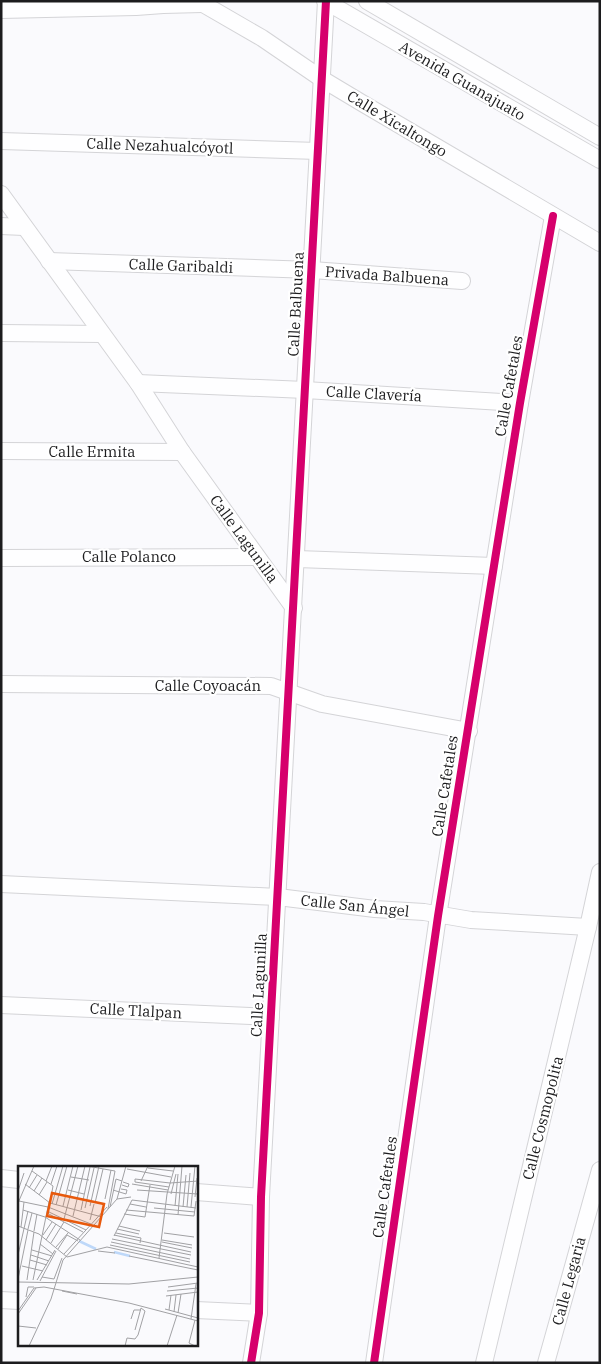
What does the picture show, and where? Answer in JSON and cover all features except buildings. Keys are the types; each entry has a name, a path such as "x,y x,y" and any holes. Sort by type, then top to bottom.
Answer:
{"street":[{"name":"Avenida Guanajuato","path":"367,1 600,137"},
{"name":"Calle Xicaltongo","path":"200,2 262,38 322,79 600,243"},
{"path":"1,10 136,7 200,2"},
{"name":"Avenida Guanajuato","path":"326,2 600,160"},
{"name":"Calle Balbuena","path":"294,608 326,2"},
{"name":"Calle Nezahualcóyotl","path":"1,140 318,150"},
{"name":"Calle Lagunilla","path":"1,194 138,383 182,452 294,608 261,1197 259,1313 251,1363"},
{"name":"Calle Cafetales","path":"374,1363 438,916 520,403 553,216"},
{"path":"1,226 24,227"},
{"name":"Calle Garibaldi","path":"49,261 312,270"},
{"name":"Privada Balbuena","path":"312,270 462,281"},
{"path":"1,333 102,334"},
{"name":"Calle Clavería","path":"138,383 306,390 520,403"},
{"name":"Calle Ermita","path":"1,451 182,452"},
{"name":"Calle Polanco","path":"1,558 257,557"},
{"path":"297,559 494,566"},
{"name":"Calle Coyoacán","path":"1,684 271,686 322,704 469,731"},
{"name":"Calle Cosmopolita","path":"484,1363 598,890 600,872"},
{"name":"Calle San Ángel","path":"1,884 278,897 375,909 424,912 438,916 471,920 588,927"},
{"name":"Calle Tlalpan","path":"1,1005 271,1017"},
{"name":"Calle Legaria","path":"546,1363 600,1170"},
{"path":"1,1178 18,1180"},
{"path":"198,1192 261,1197"},
{"path":"1,1300 18,1301"},
{"path":"198,1310 259,1313"}],"cycle path":[{"path":"251,1363 259,1313 261,1197 326,1"},
{"path":"374,1363 438,916 520,403 553,216"}]}
